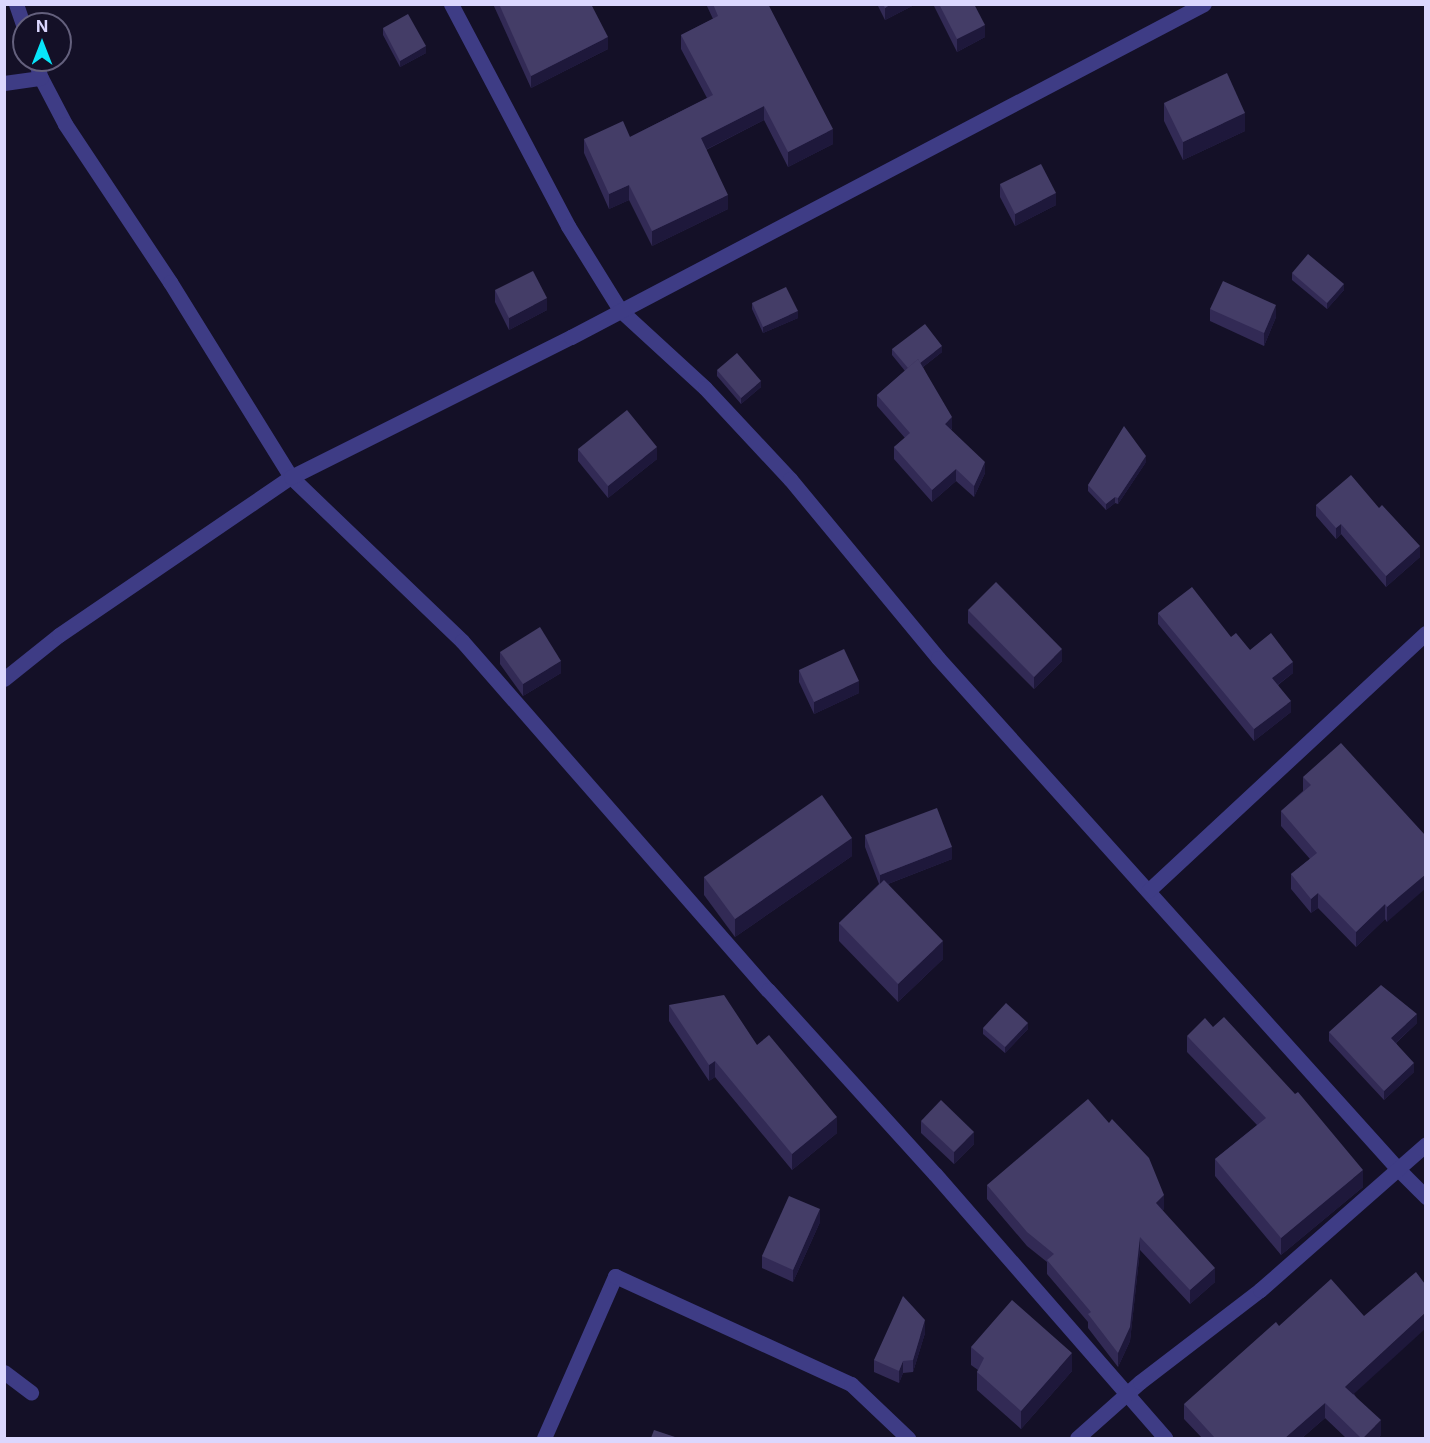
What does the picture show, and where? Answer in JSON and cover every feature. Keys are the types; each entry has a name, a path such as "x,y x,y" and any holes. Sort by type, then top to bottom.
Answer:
{"street":[{"path":"451,4 568,226 620,310 705,388 790,479 938,658 1425,1197"},
{"path":"4,679 59,635 291,477 620,310 1204,4"},
{"path":"38,72 65,124 170,282 291,477 462,641 1165,1438"},
{"path":"4,83 40,78"},
{"path":"1148,891 1425,633"},
{"path":"1077,1438 1127,1394 1260,1290 1425,1144"},
{"path":"544,1438 615,1276 851,1384 908,1438"},
{"path":"4,1371 31,1392"}],"building":[{"path":"499,4 591,4 608,37 531,76"},
{"path":"713,4 768,4 833,129 788,152 764,106 701,138 728,195 652,231 629,185 609,194 584,139 623,121 630,137 713,95 681,35 718,16"},
{"path":"939,4 974,4 985,25 957,39"},
{"path":"408,14 426,46 400,61 383,28"},
{"path":"1227,73 1245,113 1183,142 1164,103"},
{"path":"1041,164 1056,193 1015,214 1000,184"},
{"path":"1308,254 1344,284 1327,303 1292,273"},
{"path":"533,271 547,298 509,318 495,290"},
{"path":"1223,281 1276,305 1264,333 1210,309"},
{"path":"786,287 798,311 763,327 752,303"},
{"path":"925,324 942,346 920,363 918,359 908,368 892,349"},
{"path":"737,353 761,381 741,398 717,370"},
{"path":"918,359 952,417 945,424 985,462 974,486 956,469 932,490 894,447 910,433 877,395"},
{"path":"627,410 657,447 608,486 578,449"},
{"path":"1124,426 1146,456 1118,498 1115,497 1106,504 1088,485"},
{"path":"1351,475 1379,508 1382,505 1420,546 1386,576 1341,524 1336,528 1316,505"},
{"path":"996,582 1062,649 1034,677 968,610"},
{"path":"1192,587 1231,637 1236,633 1250,650 1271,633 1293,662 1272,678 1291,701 1254,729 1158,613"},
{"path":"540,627 561,661 523,684 500,652"},
{"path":"844,649 859,681 814,702 799,670"},
{"path":"1341,743 1425,835 1425,875 1387,907 1385,904 1356,932 1318,893 1311,899 1291,874 1317,853 1281,811 1311,785 1303,777"},
{"path":"822,795 852,838 735,919 704,877"},
{"path":"937,808 952,847 880,875 865,835"},
{"path":"884,880 943,941 898,984 839,923"},
{"path":"1381,985 1417,1014 1391,1038 1414,1063 1384,1091 1329,1032"},
{"path":"724,995 757,1045 769,1035 837,1117 792,1154 715,1061 709,1065 669,1005"},
{"path":"1006,1003 1028,1023 1005,1047 983,1028"},
{"path":"1224,1017 1295,1094 1298,1092 1363,1170 1281,1238 1215,1159 1266,1118 1187,1036 1205,1018 1213,1027"},
{"path":"1088,1099 1109,1123 1112,1119 1149,1158 1164,1195 1156,1203 1215,1268 1190,1290 1140,1237 1130,1327 1118,1353 1088,1314 1091,1312 1047,1260 1054,1254 1027,1232 987,1185"},
{"path":"941,1100 974,1132 954,1152 921,1121"},
{"path":"789,1196 820,1209 793,1270 762,1256"},
{"path":"1416,1272 1425,1284 1425,1313 1345,1387 1381,1420 1363,1438 1325,1403 1285,1438 1215,1438 1184,1404 1276,1322 1279,1326 1331,1279 1364,1316"},
{"path":"903,1296 925,1320 913,1360 903,1361 899,1371 874,1360"},
{"path":"1012,1300 1072,1353 1021,1411 977,1372 984,1358 971,1347"},
{"path":"654,1430 678,1438 651,1438"}]}
